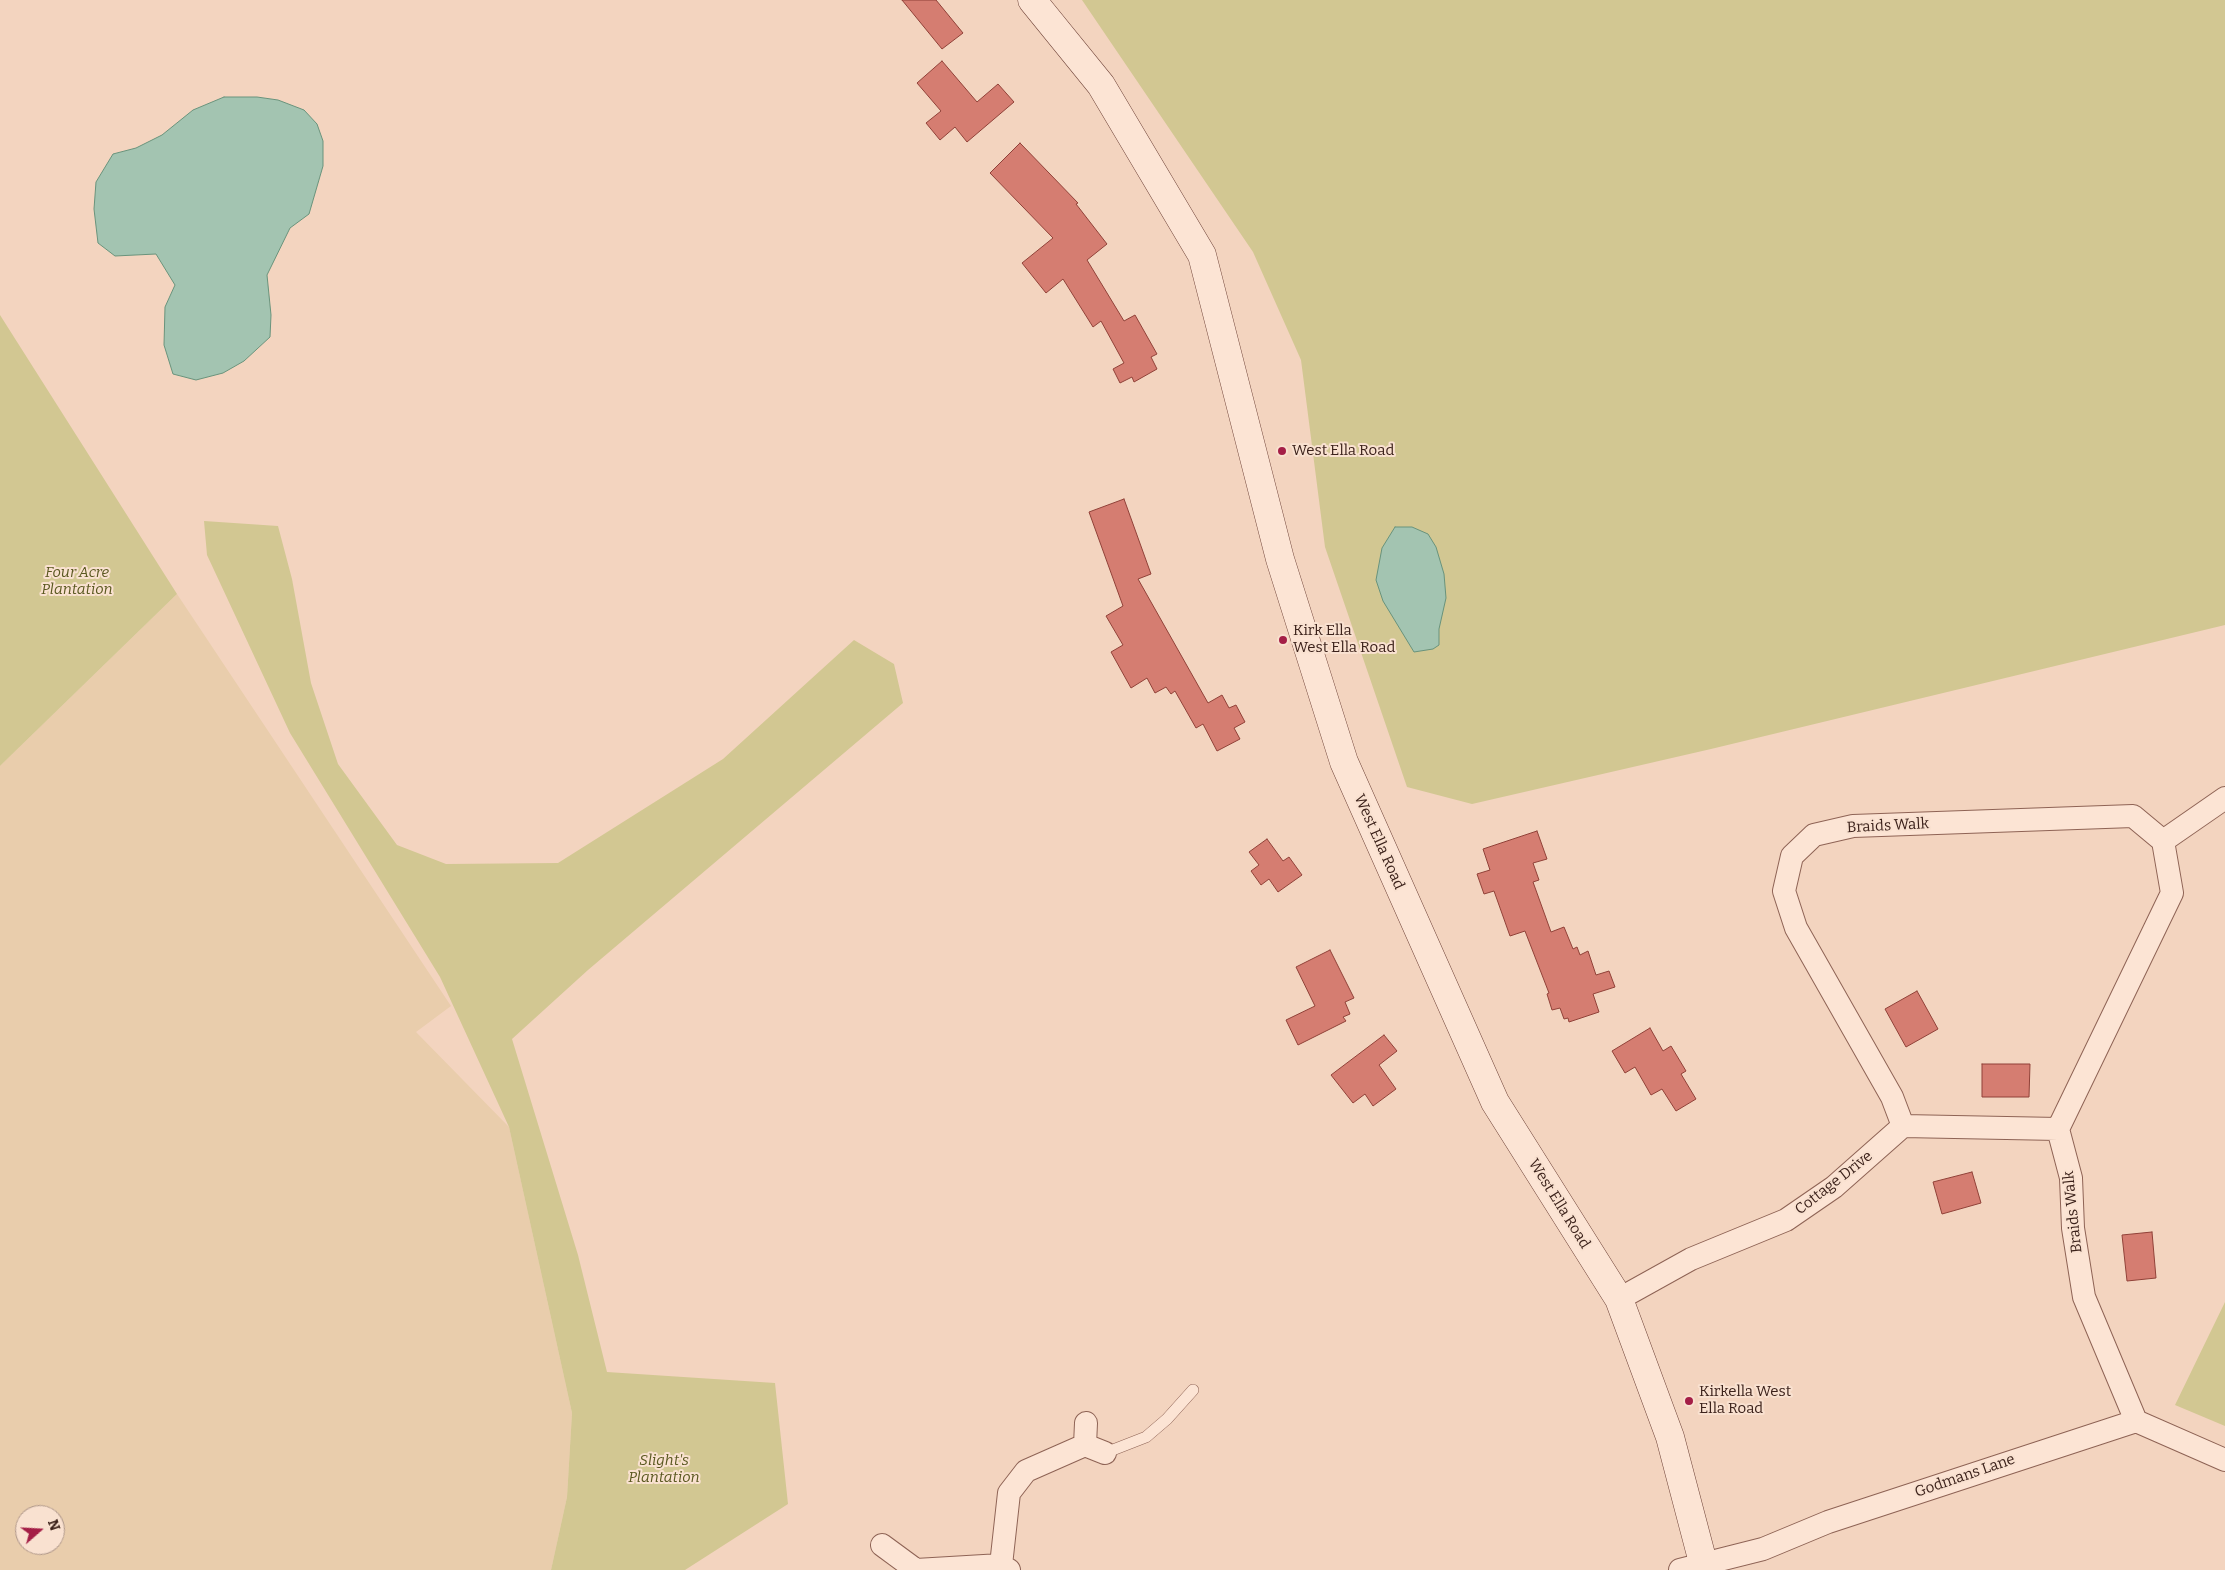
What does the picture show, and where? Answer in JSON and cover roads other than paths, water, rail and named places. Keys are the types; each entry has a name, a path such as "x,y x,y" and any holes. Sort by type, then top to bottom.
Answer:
{"street":[{"name":"West Ella Road","path":"1032,0 1101,85 1202,255 1280,559 1344,762 1495,1102 1620,1299 1670,1437 1696,1568"},
{"path":"1903,1126 2058,1129 2172,893 2163,841 2225,798"},
{"name":"Braids Walk","path":"1903,1126 1892,1097 1796,928 1784,891 1792,856 1814,835 1853,826 2133,816 2163,841"},
{"name":"Cottage Drive","path":"1620,1299 1691,1259 1786,1220 1834,1187 1903,1126"},
{"name":"Braids Walk","path":"2058,1129 2071,1178 2073,1228 2084,1297 2136,1421"},
{"path":"2136,1421 2225,1460"},
{"name":"Godmans Lane","path":"1696,1568 1763,1549 1828,1522 2136,1421"},
{"path":"882,1545 916,1570 1005,1568 1009,1493 1026,1471 1092,1441"}],"lane":[{"path":"1092,1441 1146,1437 1167,1419 1193,1390"}],"place":[{"name":"West Ella Road","path":"1282,451"},
{"name":"Kirk Ella West Ella Road","path":"1283,640"},
{"name":"Kirkella West Ella Road","path":"1689,1401"}],"park label":[{"name":"Four Acre Plantation","path":"77,582"},
{"name":"Slight's Plantation","path":"664,1470"}]}
